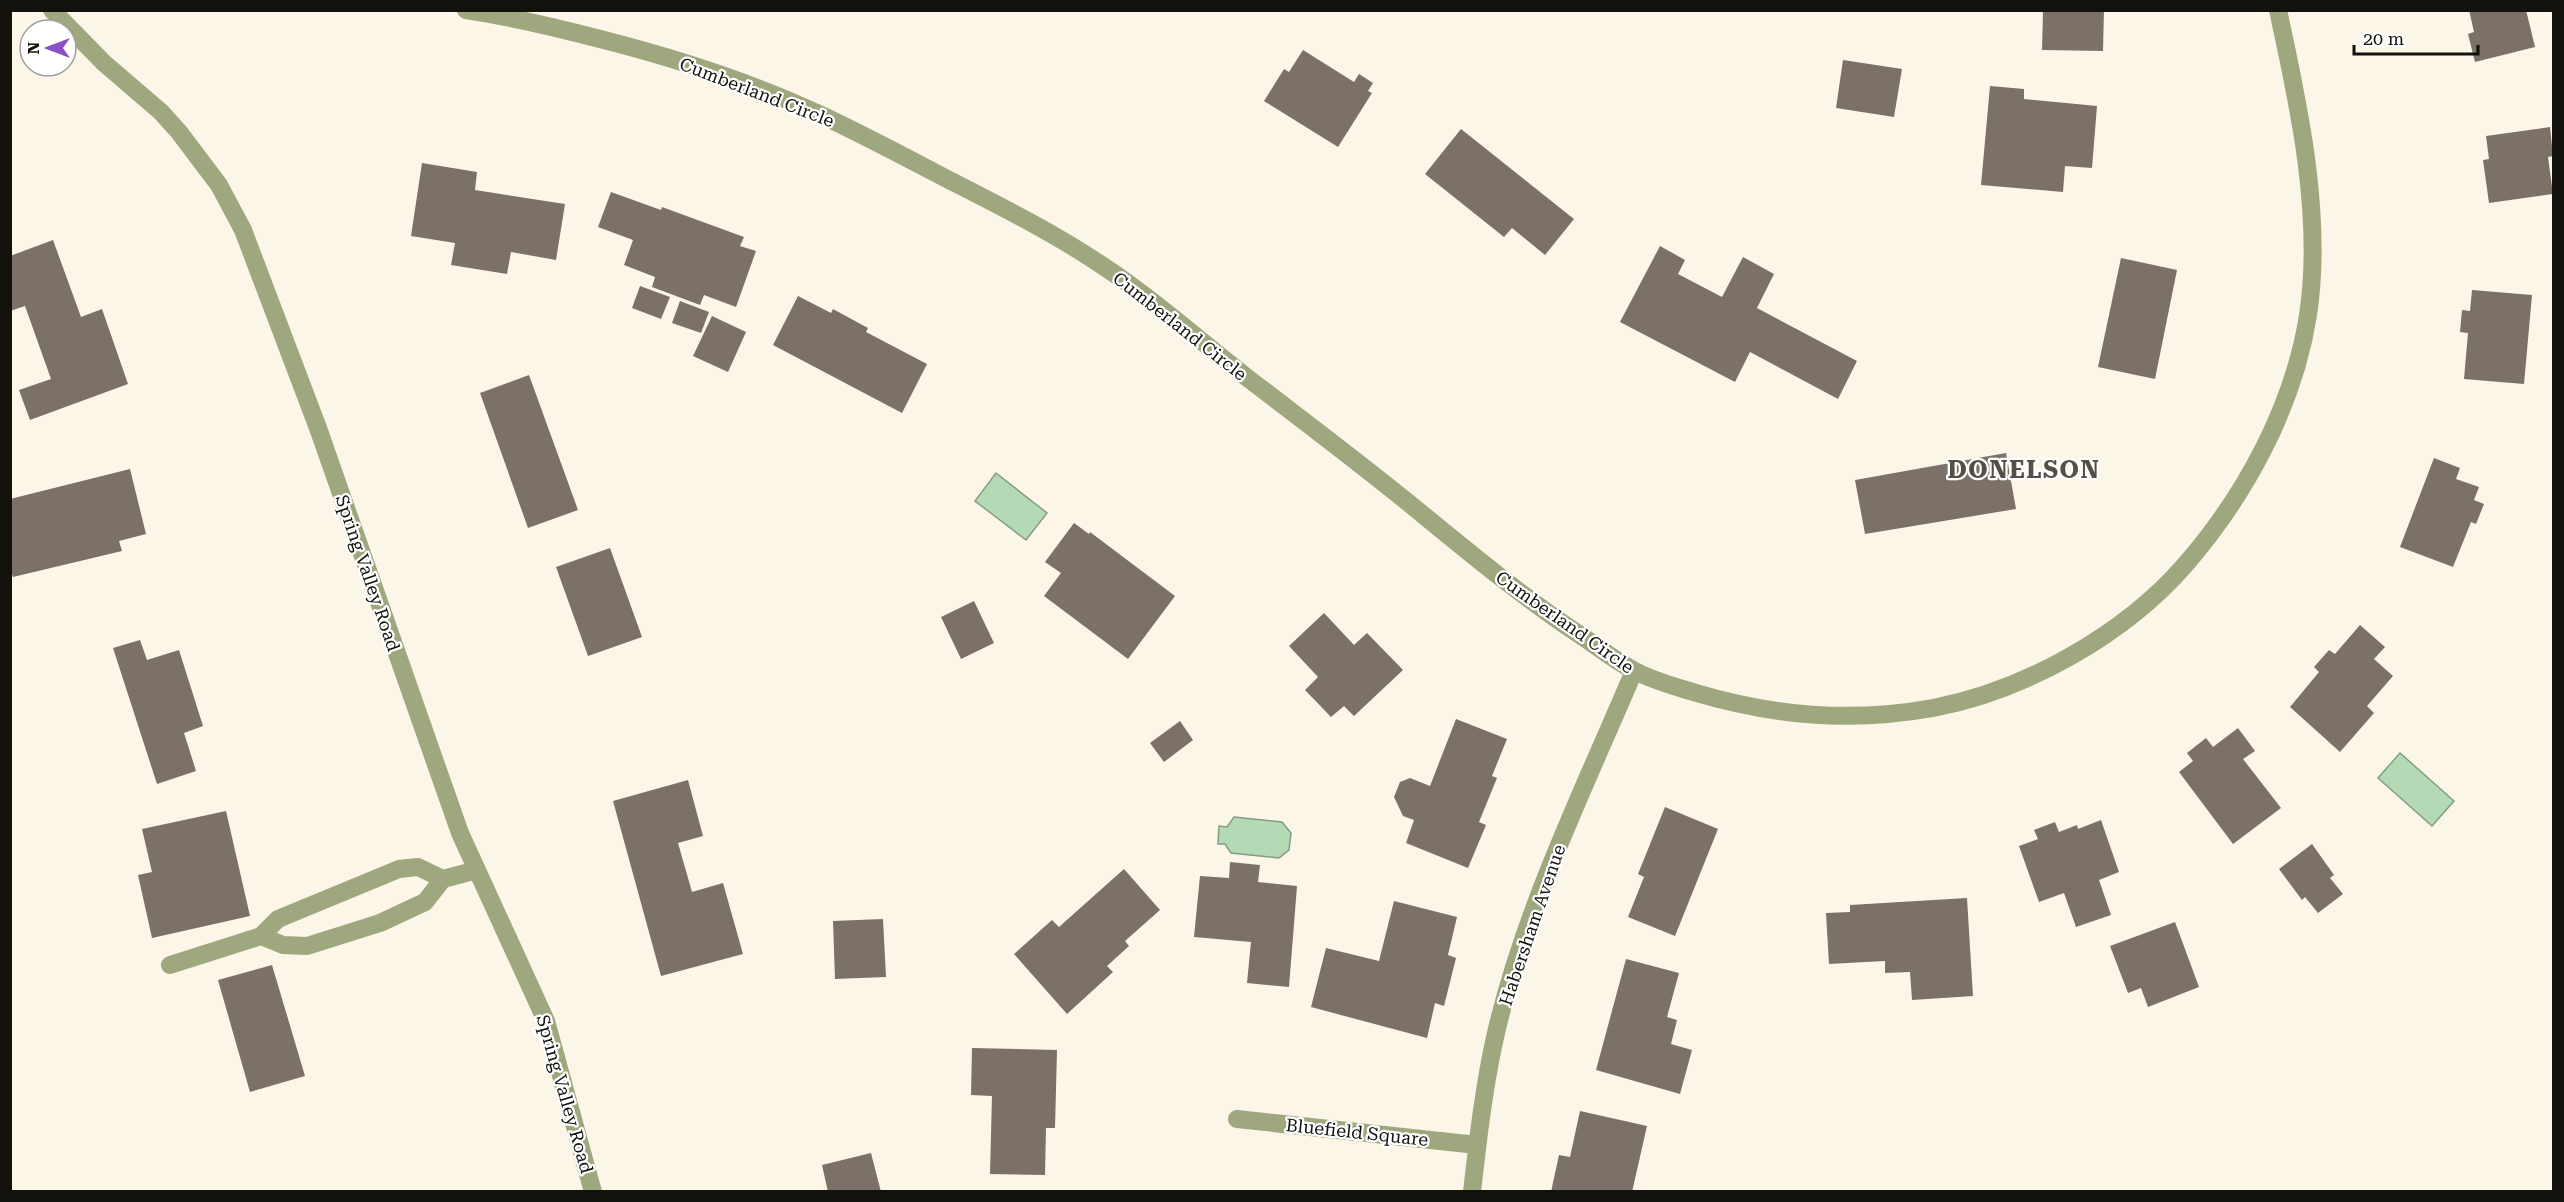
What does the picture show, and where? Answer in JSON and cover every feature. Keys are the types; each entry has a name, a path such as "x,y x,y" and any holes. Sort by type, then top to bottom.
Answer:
{"street":[{"name":"Spring Valley Road","path":"51,10 104,63 161,112 179,132 219,185 243,230 318,428 460,833 546,1021 593,1191"},
{"name":"Cumberland Circle","path":"466,10 497,15 652,52 769,92 893,150 1064,242 1105,267 1419,512 1498,577 1634,671 1680,688 1773,712 1808,716 1910,712 1958,704 1998,691 2071,657 2143,606 2174,578 2208,539 2243,485 2268,438 2294,372 2307,320 2312,281 2310,196 2303,134 2278,10"},
{"name":"Habersham Avenue","path":"1473,1191 1477,1145 1496,1034 1512,974 1538,899 1634,671"},
{"path":"170,965 261,936 278,919 399,869 418,867 443,879"},
{"path":"261,936 283,945 308,946 328,940 380,924 425,902 443,879 477,870"},
{"name":"Bluefield Square","path":"1237,1119 1477,1145"}],"shaded area":[{"path":"996,473 1047,513 1026,540 975,501"},
{"path":"2400,753 2454,801 2432,826 2378,778"},
{"path":"1234,817 1282,822 1291,833 1289,850 1279,858 1231,853 1225,844 1218,844 1219,826 1227,827"}],"building":[{"path":"2043,10 2104,10 2103,51 2042,50"},
{"path":"2469,10 2526,10 2535,47 2475,62 2468,34 2474,32"},
{"path":"1303,50 1354,82 1359,74 1373,83 1368,91 1372,93 1338,147 1264,101 1284,69 1289,72"},
{"path":"1843,60 1902,69 1894,117 1836,108"},
{"path":"1990,86 2024,89 2024,99 2097,106 2092,168 2065,166 2063,192 1981,185"},
{"path":"2550,127 2553,156 2548,157 2553,194 2489,203 2483,160 2489,159 2486,136"},
{"path":"1461,129 1574,219 1545,255 1512,228 1504,237 1425,174"},
{"path":"422,163 477,172 475,190 565,204 556,260 511,252 507,274 451,265 455,243 411,236"},
{"path":"611,192 661,210 662,207 744,237 740,246 756,251 736,307 704,295 700,305 652,287 655,277 624,265 633,240 598,227"},
{"path":"53,240 81,317 102,309 128,384 30,420 19,390 51,379 25,306 10,311 10,256"},
{"path":"1660,246 1685,260 1678,274 1722,297 1743,257 1774,274 1757,308 1857,361 1838,399 1750,352 1735,382 1620,322"},
{"path":"2121,258 2177,270 2155,379 2098,367"},
{"path":"640,286 670,297 661,319 632,308"},
{"path":"2472,290 2532,295 2524,384 2464,379 2468,333 2460,332 2462,310 2470,311"},
{"path":"798,296 831,313 833,309 868,328 866,332 927,364 902,413 773,345"},
{"path":"680,301 709,312 701,333 672,323"},
{"path":"712,316 746,332 728,372 693,356"},
{"path":"529,375 578,510 528,528 480,393"},
{"path":"2006,453 2016,509 1865,534 1855,480"},
{"path":"2434,458 2460,468 2456,479 2479,487 2474,500 2484,504 2476,524 2471,522 2453,567 2400,547"},
{"path":"130,469 146,534 119,541 122,551 13,577 10,568 10,499"},
{"path":"1074,523 1089,534 1090,532 1175,596 1128,659 1044,596 1061,573 1045,562"},
{"path":"610,548 642,637 588,656 556,567"},
{"path":"974,601 994,643 961,659 941,617"},
{"path":"1324,613 1354,645 1367,633 1403,670 1354,716 1344,706 1331,717 1305,690 1318,677 1289,646"},
{"path":"2360,625 2385,647 2374,659 2393,676 2367,706 2374,713 2340,752 2290,707 2319,672 2314,667 2329,650 2335,654"},
{"path":"140,640 147,660 179,650 203,726 184,733 196,771 157,784 113,648"},
{"path":"1456,719 1507,739 1492,776 1497,778 1479,822 1486,825 1468,868 1406,843 1414,820 1403,816 1394,797 1400,782 1410,778 1430,786"},
{"path":"1180,721 1193,740 1164,762 1150,743"},
{"path":"2238,728 2255,751 2243,759 2281,808 2233,844 2179,772 2193,761 2187,753 2206,738 2213,747"},
{"path":"688,780 703,836 678,843 692,892 723,883 743,954 661,976 613,801"},
{"path":"1665,807 1718,829 1675,936 1628,917 1644,877 1638,874"},
{"path":"226,811 250,916 152,938 138,875 152,872 142,829"},
{"path":"2101,820 2119,872 2099,880 2111,915 2076,927 2064,893 2039,902 2019,846 2038,839 2034,830 2055,822 2059,832 2077,825 2078,829"},
{"path":"2312,844 2334,875 2330,878 2343,894 2318,913 2305,897 2302,900 2279,869"},
{"path":"1230,862 1260,865 1258,882 1297,886 1289,987 1247,983 1251,942 1194,937 1200,876 1229,878"},
{"path":"1124,869 1160,910 1125,941 1129,946 1107,966 1113,972 1067,1014 1014,954 1052,920 1059,927"},
{"path":"1967,898 1973,996 1912,1000 1910,972 1885,973 1885,961 1829,964 1826,913 1850,912 1850,905"},
{"path":"1394,901 1457,917 1448,955 1456,958 1444,1006 1435,1003 1427,1038 1311,1007 1326,948 1379,961"},
{"path":"883,919 886,977 835,979 833,921"},
{"path":"2175,922 2199,987 2148,1007 2141,988 2128,993 2110,946"},
{"path":"1626,959 1679,973 1667,1017 1677,1020 1671,1044 1692,1050 1680,1094 1596,1070"},
{"path":"272,965 305,1076 250,1092 218,980"},
{"path":"972,1048 1057,1050 1055,1128 1046,1128 1045,1175 990,1174 992,1096 971,1095"},
{"path":"1580,1111 1647,1126 1632,1192 1551,1192 1559,1155 1570,1157"},
{"path":"871,1153 881,1192 828,1192 822,1165"}],"district":[{"name":"DONELSON","path":"2024,470"}]}
